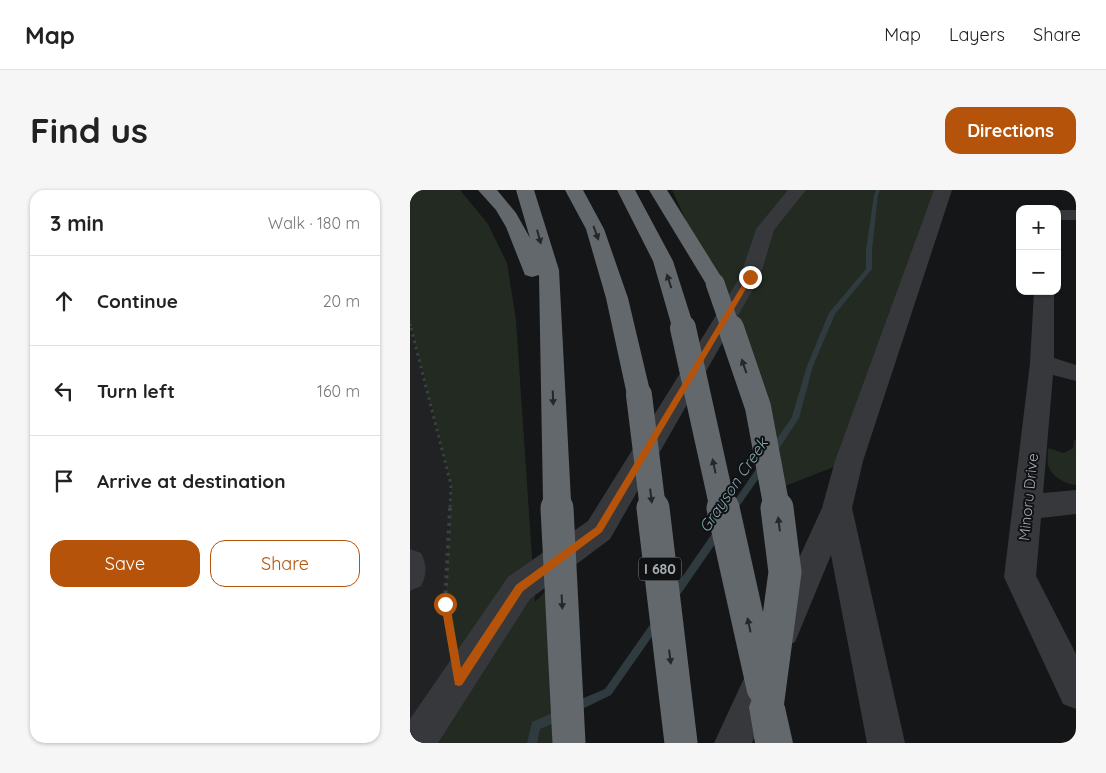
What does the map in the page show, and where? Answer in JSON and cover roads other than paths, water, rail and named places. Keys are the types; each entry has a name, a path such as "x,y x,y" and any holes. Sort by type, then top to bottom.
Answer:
{"highway":[{"path":"487,190 513,222 528,256 551,343"},
{"path":"526,190 548,270 569,743"},
{"name":"I 680","path":"574,190 595,229 616,298 639,396 681,743"},
{"path":"626,190 663,261 684,327 774,743"},
{"path":"658,190 715,284"},
{"path":"672,190 715,284 758,406 776,499 785,572 767,707"}],"street":[{"path":"416,743 519,588 599,530 750,277 765,229 797,190"},
{"path":"733,743 837,508 850,461 943,190"},
{"path":"1061,215 1076,215"},
{"name":"Minoru Drive","path":"1044,295 1042,363 1020,577 1076,691"},
{"path":"1042,363 1076,373"},
{"path":"1027,507 1076,502"},
{"path":"837,508 886,743"},
{"path":"410,563 412,564 410,576"}],"waterway":[{"name":"Grayson Creek","path":"773,451 795,418 810,366 832,313 869,269 869,250 878,190"},
{"name":"Grayson Creek","path":"733,509 762,467"},
{"name":"Grayson Creek","path":"674,596 719,531"},
{"name":"Grayson Creek","path":"576,707 608,692 657,622"},
{"name":"Grayson Creek","path":"532,743 536,726 559,715"}]}
